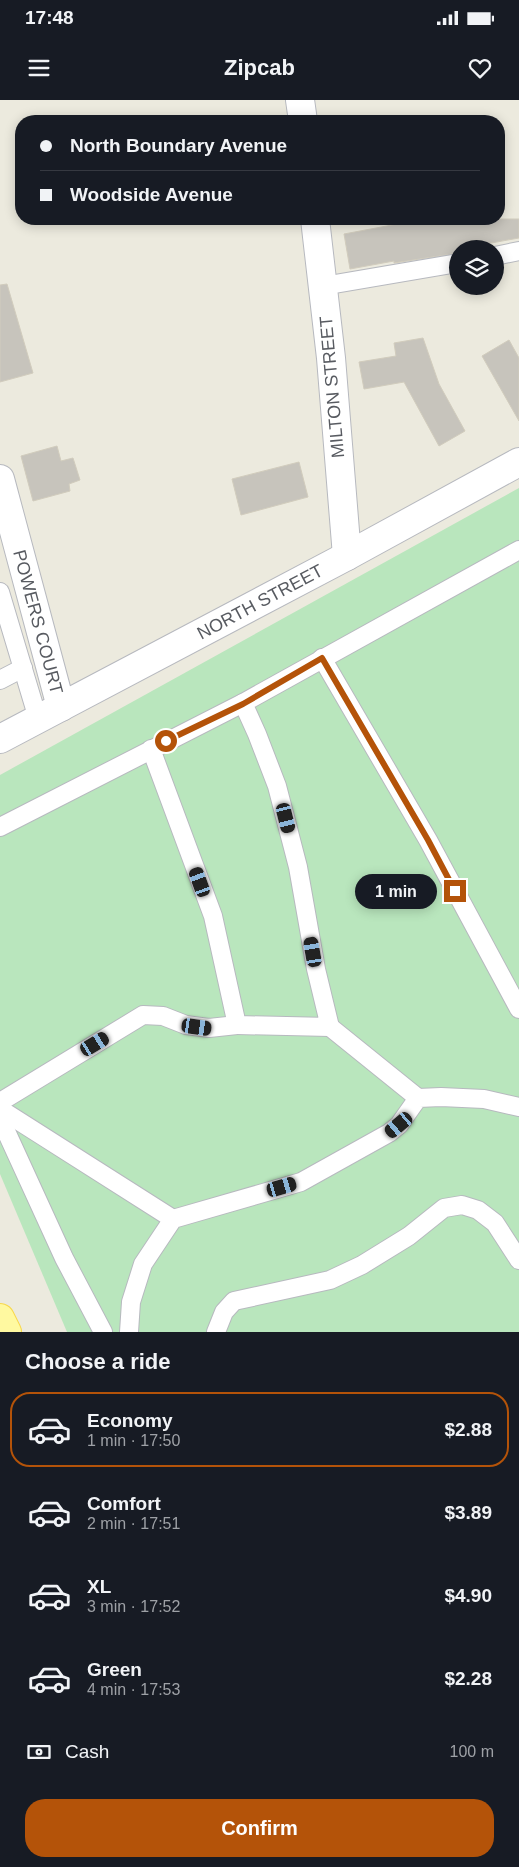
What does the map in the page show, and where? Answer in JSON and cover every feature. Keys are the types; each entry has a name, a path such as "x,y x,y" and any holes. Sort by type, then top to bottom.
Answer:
{"main road":[{"path":"0,1318 7,1332"}],"street":[{"path":"300,100 302,115"},
{"name":"MILTON STREET","path":"316,225 331,358 348,556"},
{"name":"NORTH STREET","path":"0,739 348,556 519,462"},
{"name":"POWERS COURT","path":"0,479 50,713"}],"lane":[{"path":"504,254 519,252"},
{"path":"323,286 449,264"},
{"path":"0,826 243,704 322,658 519,550"},
{"path":"0,592 23,668 50,713"},
{"path":"322,658 428,840 519,1008"},
{"path":"0,680 23,668"},
{"path":"243,704 277,786 298,867 316,969 330,1027 418,1098 484,1099 519,1107"},
{"path":"151,749 213,916 237,1025"},
{"path":"0,1102 143,1016 163,1016 186,1025 208,1028 237,1025 330,1027"},
{"path":"129,1332 131,1302 143,1264 173,1219 302,1182 389,1133 399,1125 418,1098"},
{"path":"0,1109 173,1219"},
{"path":"0,1118 64,1258 103,1332"},
{"path":"216,1332 224,1312 234,1301 330,1280 362,1265 409,1236 444,1208 462,1205 478,1210 494,1223 519,1260"}],"green space":[{"path":"519,488 519,1332 67,1332 0,1174 0,775"}],"building":[{"path":"505,219 519,219 519,238 504,241 449,240 449,254 350,269 344,234 392,225 505,225"},
{"path":"7,284 33,373 0,382 0,285"},
{"path":"423,338 439,384 465,431 439,446 404,382 364,389 359,362 396,356 394,343"},
{"path":"509,340 519,358 519,421 482,356"},
{"path":"57,446 61,461 73,458 80,480 69,484 70,491 33,501 21,456"},
{"path":"299,462 308,497 241,515 232,479"}],"route":[{"path":"166,741 243,704 322,658 428,840 455,891"}]}
